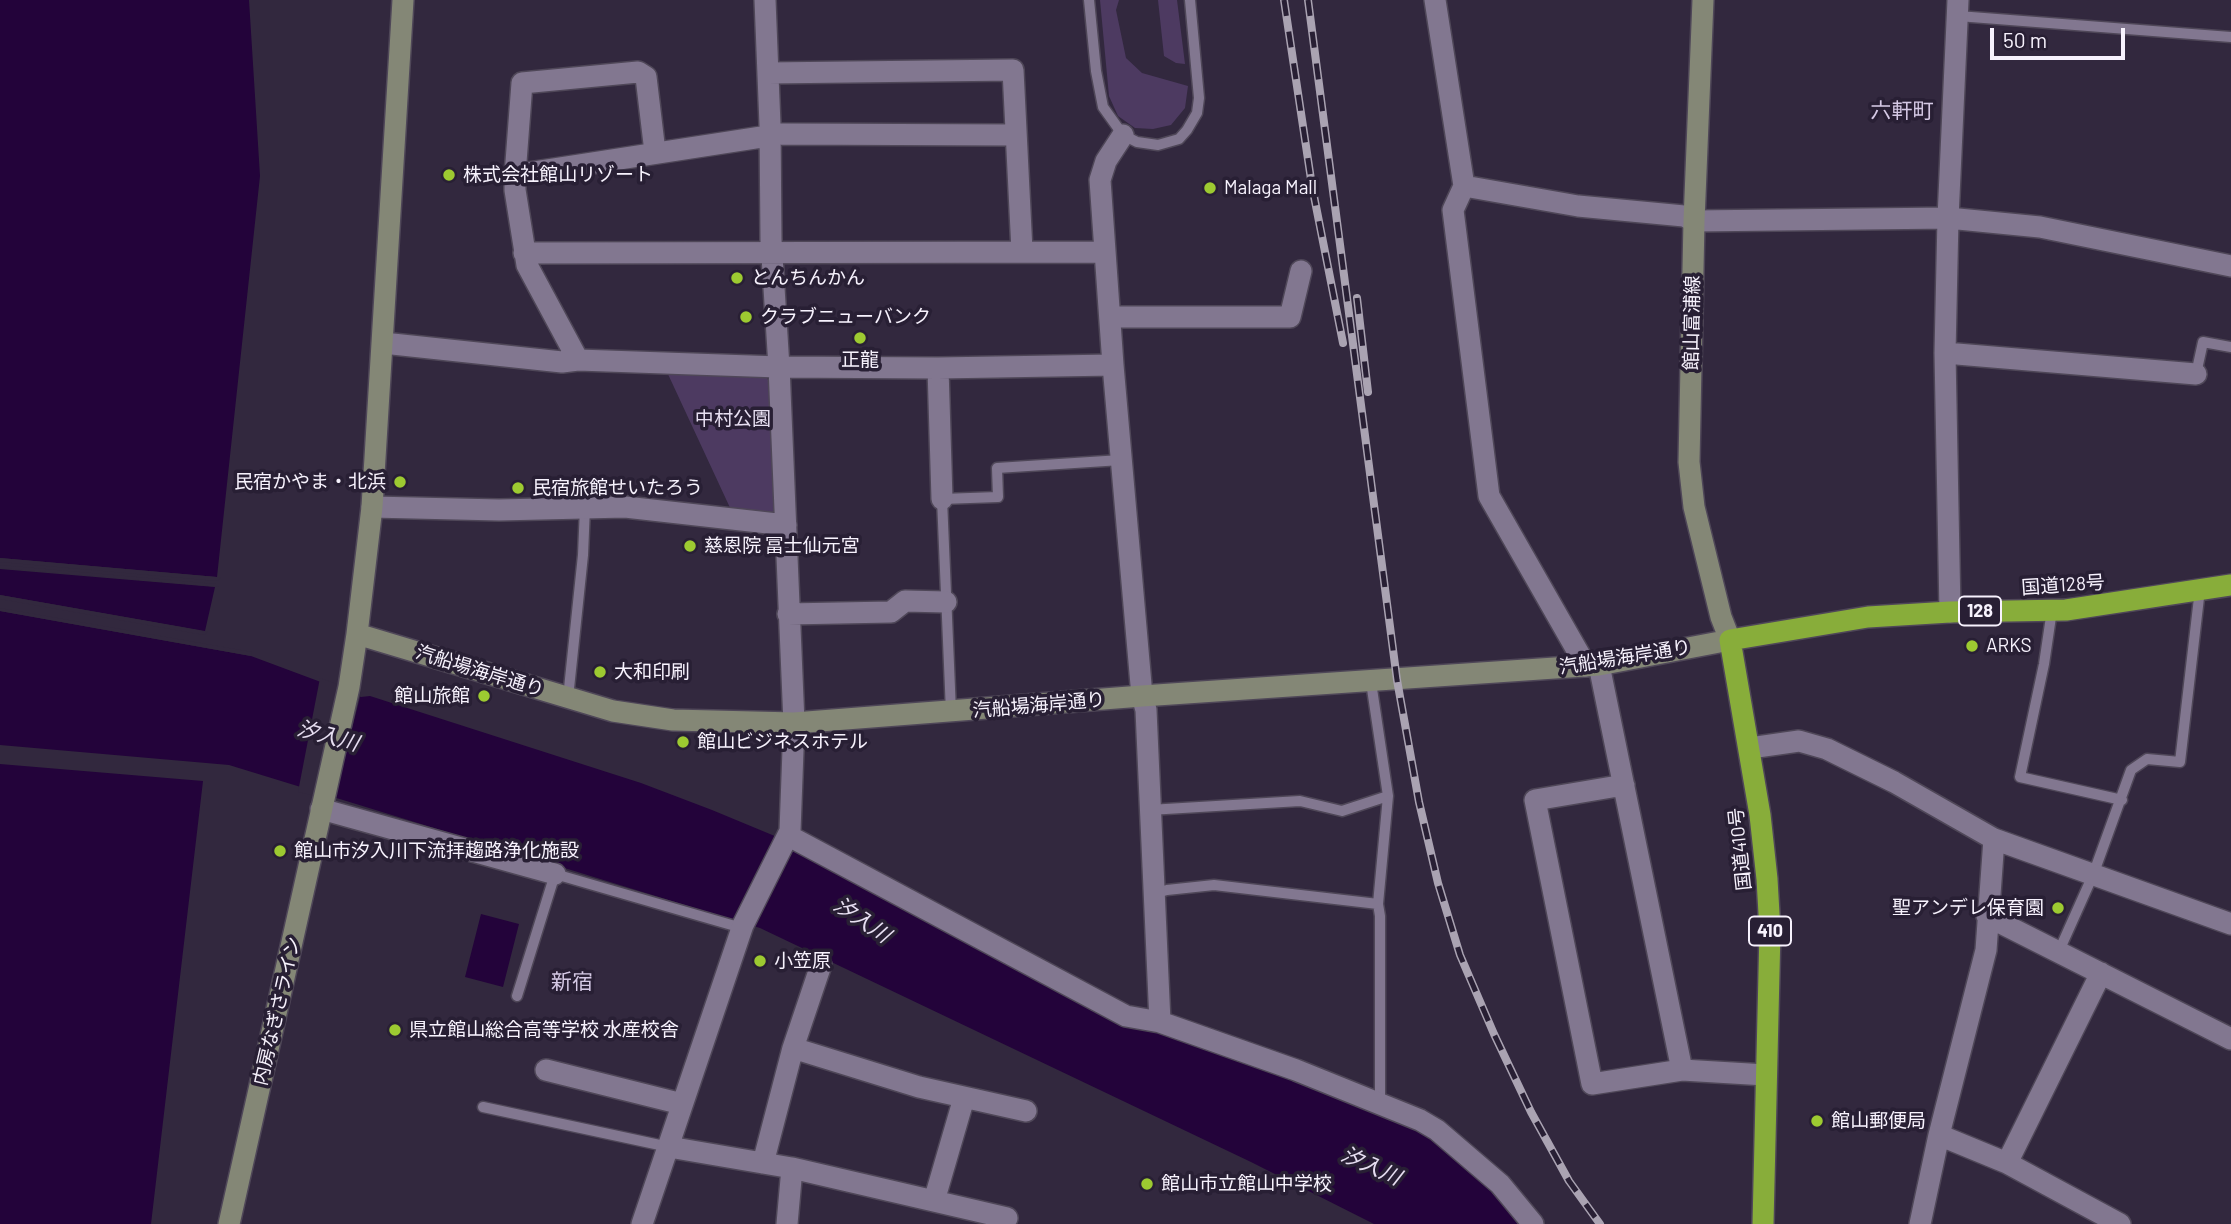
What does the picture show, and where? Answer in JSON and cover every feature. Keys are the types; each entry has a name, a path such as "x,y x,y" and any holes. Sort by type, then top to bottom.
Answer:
{"highway":[{"name":"国道128号","path":"1730,640 1868,617 2052,610 2121,603 2231,585"},
{"name":"国道410号","path":"1730,640 1760,815 1770,931 1763,1224"}],"street":[{"name":"内房なぎさライン","path":"229,1224 349,687 358,634 372,507 403,0"},
{"path":"642,1224 743,927 788,838 794,723 774,252 771,240 765,0"},
{"path":"1435,0 1464,186 1454,210 1455,226 1489,496 1593,666 1624,786 1682,1070"},
{"name":"館山富浦線","path":"1703,0 1694,221 1689,462 1694,507 1721,617 1730,640"},
{"path":"1950,612 1945,354 1948,218 1958,8"},
{"path":"768,73 1013,70 1022,251"},
{"path":"578,360 527,265 524,253 514,190 522,83 638,72 646,77 655,152"},
{"path":"515,175 769,136 1015,135"},
{"path":"1123,135 1106,161 1100,180 1121,460 1142,696 1146,710 1160,1022"},
{"path":"1464,186 1578,206 1684,216 1694,221 1948,218 2040,227 2231,266"},
{"path":"524,253 1105,251"},
{"path":"1110,317 1290,317 1301,271"},
{"path":"383,343 562,362 578,360 779,367 938,368 1113,365"},
{"path":"1945,354 2196,374"},
{"path":"938,368 942,499"},
{"path":"372,507 499,510 625,508 786,525"},
{"path":"788,614 891,612 905,601 946,602"},
{"name":"汽船場海岸通り","path":"358,634 613,711 673,720 794,723 1142,696 1593,666 1730,640"},
{"path":"1749,748 1799,741 1827,749 1883,776 1994,839 2231,924"},
{"path":"1624,786 1535,800 1592,1084 1682,1070 1766,1075"},
{"path":"323,804 555,874"},
{"path":"788,838 1126,1016 1160,1022 1264,1058 1380,1102 1437,1130 1500,1184 1533,1224"},
{"path":"1920,1224 1939,1135 1986,950 1994,839"},
{"path":"1987,916 2231,1039"},
{"path":"763,1164 793,1048 821,965"},
{"path":"2007,1163 2101,973"},
{"path":"793,1048 873,1074 1026,1111"},
{"path":"546,1070 682,1104"},
{"path":"934,1201 964,1098"},
{"path":"1939,1135 2007,1163 2120,1224"},
{"path":"669,1147 792,1168 1007,1218"},
{"path":"787,1224 792,1168"}],"lane":[{"path":"1089,0 1103,107 1123,135 1149,145 1168,144 1179,139 1197,113 1199,98 1191,0"},
{"path":"1958,8 2231,37"},
{"path":"2196,374 2203,342 2231,347"},
{"path":"951,712 942,499 998,497 997,468 1121,460"},
{"path":"568,698 583,555 585,507"},
{"path":"2059,951 2093,875 2131,769 2147,759 2180,762 2200,589"},
{"path":"2052,610 2044,664 2020,777 2122,800"},
{"path":"1371,682 1388,796 1378,904 1380,1102"},
{"path":"1149,810 1300,801 1342,811 1388,796"},
{"path":"517,996 555,874 743,927"},
{"path":"1153,894 1214,884 1378,904"},
{"path":"483,1107 669,1147"}],"green space":[{"path":"1100,0 1119,0 1116,10 1126,58 1142,73 1188,86 1185,108 1171,125 1153,129 1135,128 1118,116 1109,96"},
{"path":"1158,0 1177,0 1185,64 1176,63 1164,56"},
{"name":"中村公園","path":"667,372 766,377 771,384 779,518 732,512"}],"water":[{"path":"0,0 249,0 260,176 217,577 0,558"},
{"path":"0,569 215,587 205,631 0,595"},
{"name":"汐入川","path":"0,611 251,656 361,697 370,696 641,783 712,810 794,844 1159,1031 1407,1123 1451,1149 1503,1197 1524,1224 1374,1224 1251,1162 760,928 229,765 0,745"},
{"path":"0,764 203,781 151,1224 0,1224"},
{"path":"481,914 519,924 503,987 465,977"}],"pier":[{"path":"0,558 221,578 217,581 0,562"},
{"path":"0,565 216,584 219,587 0,568"},
{"path":"0,595 208,632 204,635 0,599"},
{"path":"0,608 252,652 251,656 0,611"},
{"path":"320,678 361,693 334,800 298,792"}],"railway":[{"path":"1284,0 1312,186 1343,343"},
{"path":"1308,0 1397,680 1419,802 1438,883 1460,955 1531,1112 1569,1181 1600,1224"},
{"path":"1357,298 1368,392"}],"place":[{"name":"株式会社館山リゾート","path":"449,175"},
{"name":"Malaga Mall","path":"1210,188"},
{"name":"とんちんかん","path":"737,278"},
{"name":"クラブニューバンク","path":"746,317"},
{"name":"正龍","path":"860,338"},
{"name":"民宿かやま・北浜","path":"400,482"},
{"name":"民宿旅館せいたろう","path":"518,488"},
{"name":"慈恩院 冨士仙元宮","path":"690,546"},
{"name":"ARKS","path":"1972,646"},
{"name":"大和印刷","path":"600,672"},
{"name":"館山旅館","path":"484,696"},
{"name":"館山ビジネスホテル","path":"683,742"},
{"name":"館山市汐入川下流拝趨路浄化施設","path":"280,851"},
{"name":"聖アンデレ保育園","path":"2058,908"},
{"name":"小笠原","path":"760,961"},
{"name":"県立館山総合高等学校 水産校舎","path":"395,1030"},
{"name":"館山郵便局","path":"1817,1121"},
{"name":"館山市立館山中学校","path":"1147,1184"}],"district":[{"name":"六軒町","path":"1902,111"},
{"name":"新宿","path":"572,982"}]}
